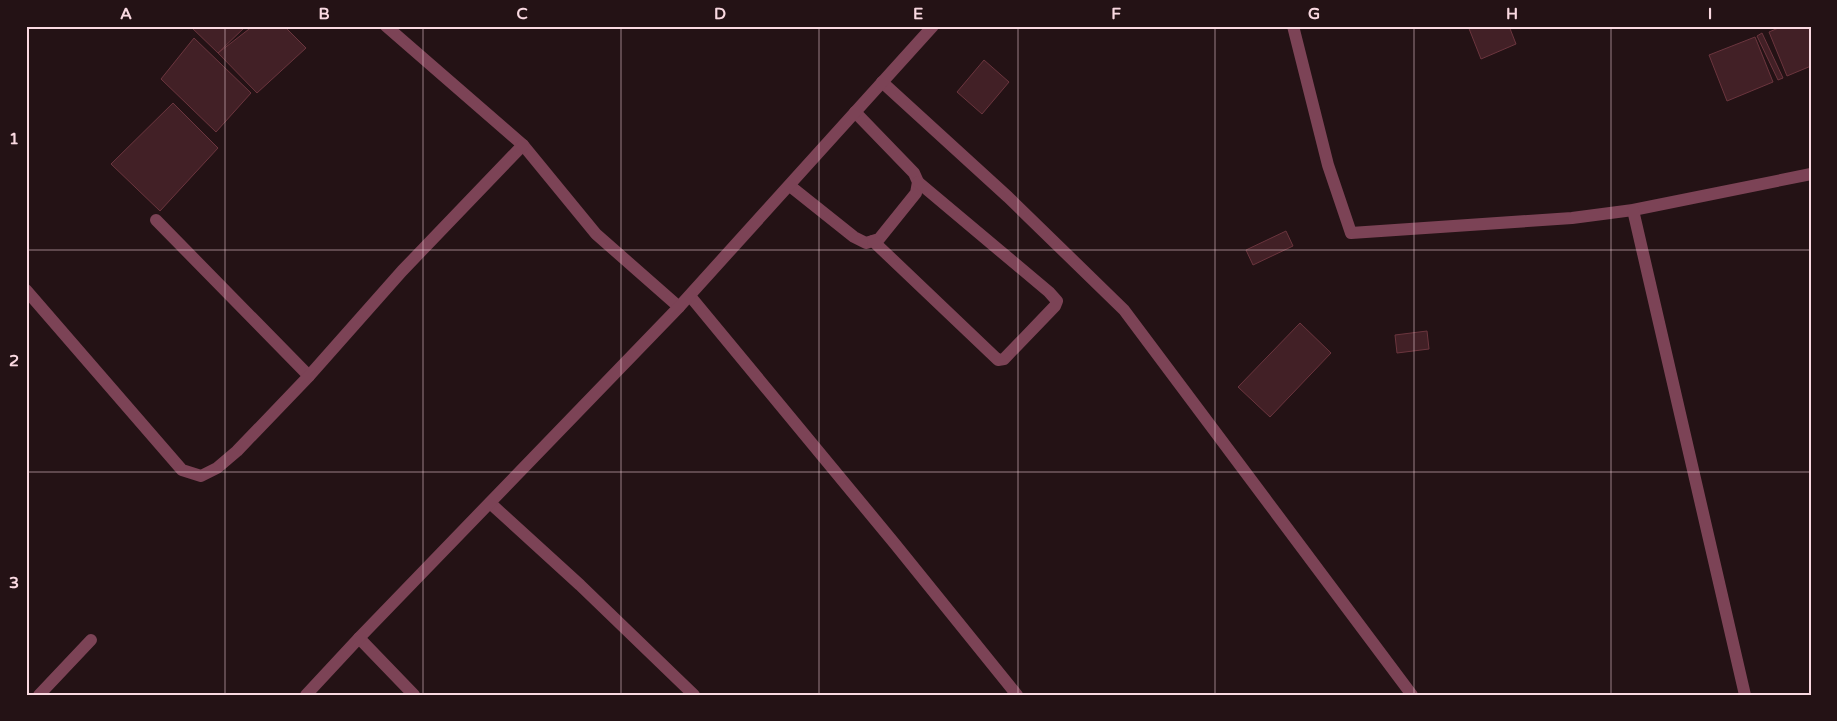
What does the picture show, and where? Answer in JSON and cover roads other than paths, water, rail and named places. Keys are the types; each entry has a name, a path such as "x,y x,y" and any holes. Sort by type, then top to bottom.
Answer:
{"street":[{"path":"386,26 523,145 596,234 679,308"},
{"path":"306,695 679,308 933,26"},
{"path":"1293,26 1328,164 1352,233 1572,218 1634,210 1811,174"},
{"path":"882,82 1008,197 1124,310 1412,695"},
{"path":"855,112 914,173 918,182 1050,292 1057,301 1055,306 1004,359 998,360 873,241"},
{"path":"26,290 182,470 201,476 217,468 237,451 309,376 402,271 523,145"},
{"path":"790,186 854,237 866,243 879,239 916,193 918,182"},
{"path":"1634,210 1745,695"},
{"path":"156,220 309,376"},
{"path":"690,296 896,544 1018,695"},
{"path":"490,503 580,584 694,695"},
{"path":"359,638 414,695"},
{"path":"39,695 91,640"}]}
